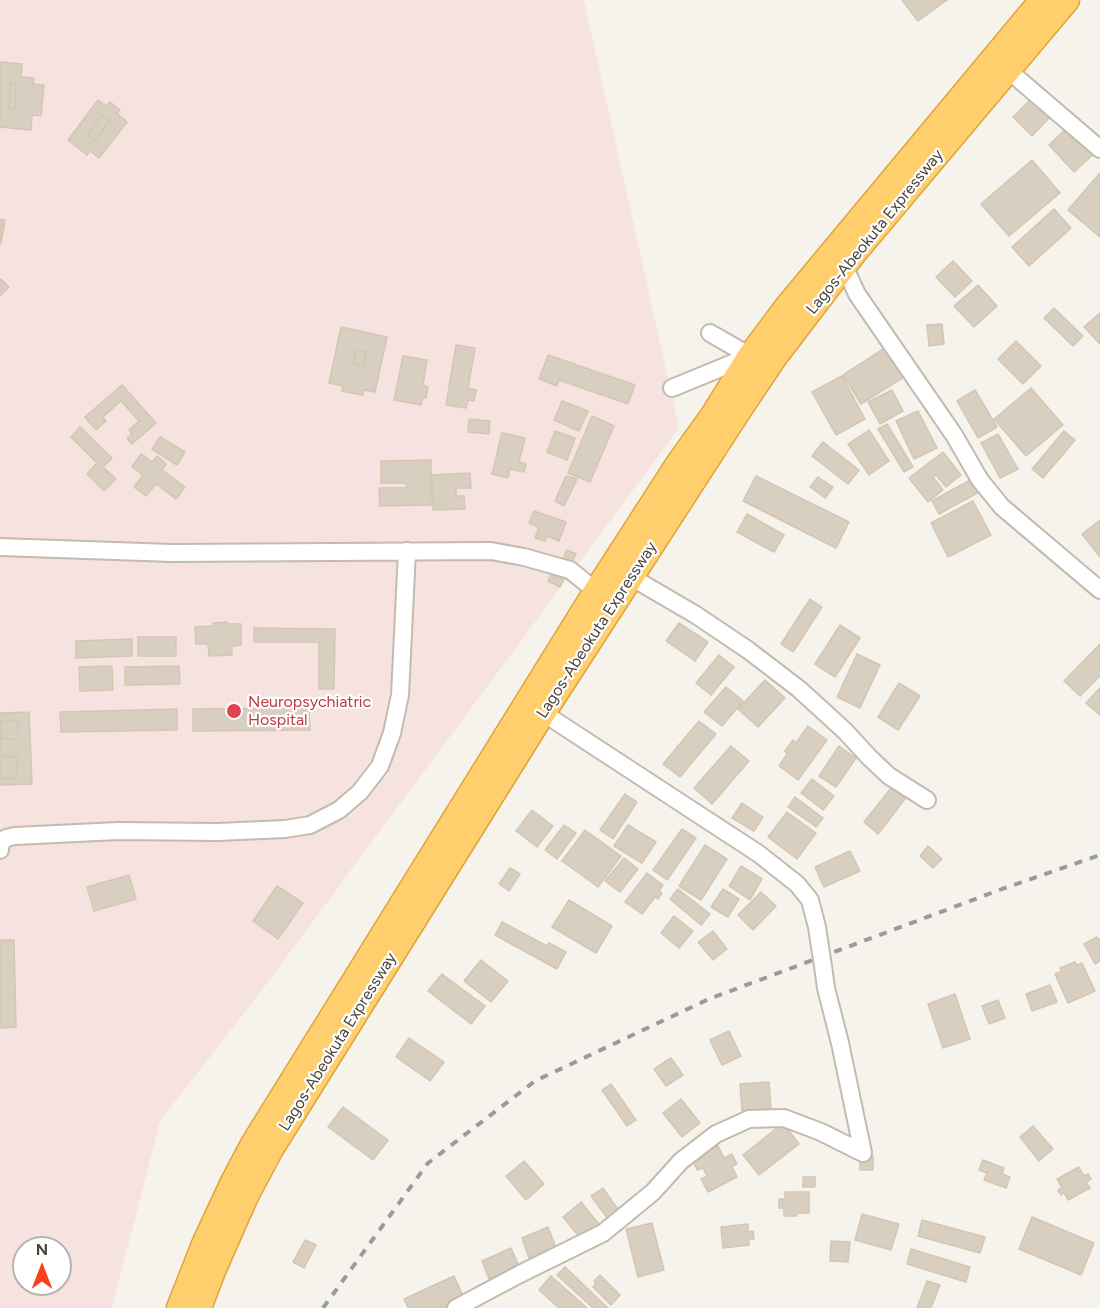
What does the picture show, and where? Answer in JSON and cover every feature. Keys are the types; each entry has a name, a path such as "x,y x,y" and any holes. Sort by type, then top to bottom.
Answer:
{"highway":[{"name":"Lagos-Abeokuta Expressway","path":"179,1308 205,1242 253,1144 596,591 678,464 713,415 750,356 824,262 1042,0"},
{"name":"Lagos-Abeokuta Expressway","path":"199,1308 246,1196 271,1149 545,710 774,358 844,266 1067,0"}],"street":[{"path":"1009,71 1100,149"},
{"path":"844,266 857,294 954,435 980,480 1002,507 1100,590"},
{"path":"710,333 750,356"},
{"path":"672,388 750,356"},
{"path":"0,547 172,553 491,551 524,557 570,570 596,591"},
{"path":"0,850 0,844 6,838 15,836 118,831 218,832 285,829 310,825 339,810 360,792 380,766 392,734 400,695 407,551"},
{"path":"631,577 696,615 748,650 799,689 889,776 927,800"},
{"path":"456,1308 603,1233 653,1192 681,1161 716,1134 749,1119 784,1118 821,1132 863,1153 826,988 817,927 810,900 797,884 759,854 551,718 545,710"}],"shaded area":[{"name":"Neuropsychiatric Hospital","path":"0,0 584,0 679,428 259,994 160,1121 112,1308 0,1308"}],"building":[{"path":"902,0 947,0 918,21"},
{"path":"0,62 22,64 21,77 34,78 33,84 44,85 41,116 32,115 31,130 0,127","holes":["11,83 16,84 15,109 9,108"]},
{"path":"11,83 16,84 15,109 9,108"},
{"path":"1032,98 1051,116 1032,136 1013,117"},
{"path":"98,100 106,106 110,102 120,110 117,113 127,122 99,158 90,151 87,155 68,140","holes":["103,115 110,120 95,141 87,135"]},
{"path":"103,115 110,120 95,141 87,135"},
{"path":"1070,125 1096,152 1074,172 1049,145"},
{"path":"1032,160 1060,193 1009,236 981,204"},
{"path":"1100,173 1100,237 1068,210"},
{"path":"1054,209 1071,228 1029,266 1012,247"},
{"path":"0,219 5,220 1,243 0,243"},
{"path":"953,261 972,281 955,297 936,277"},
{"path":"0,280 9,287 0,296"},
{"path":"978,285 997,306 974,327 954,306"},
{"path":"1054,308 1083,336 1073,346 1044,318"},
{"path":"1100,313 1100,344 1084,327"},
{"path":"942,324 944,344 929,346 927,325"},
{"path":"341,327 387,337 375,392 364,390 363,395 342,391 343,386 329,383","holes":["356,350 366,352 363,366 353,364"]},
{"path":"1016,341 1041,366 1023,384 998,359"},
{"path":"456,345 475,348 468,388 476,390 474,401 468,400 466,408 446,405"},
{"path":"888,346 907,375 861,404 843,375"},
{"path":"356,350 366,352 363,366 353,364"},
{"path":"548,355 635,385 628,404 559,380 557,386 539,379"},
{"path":"403,356 427,360 423,385 428,387 426,398 423,397 421,405 394,400"},
{"path":"842,376 865,419 836,435 812,392"},
{"path":"122,385 156,423 132,444 127,438 132,434 129,430 139,421 121,401 103,417 106,421 96,430 85,417"},
{"path":"1031,388 1063,425 1026,456 994,419"},
{"path":"892,390 903,411 880,424 868,402"},
{"path":"975,390 997,427 978,438 957,401"},
{"path":"562,401 588,411 579,431 554,420"},
{"path":"918,411 937,448 914,459 896,421"},
{"path":"592,416 614,426 590,482 568,473"},
{"path":"469,419 490,421 489,434 468,432"},
{"path":"887,424 913,467 904,472 878,429"},
{"path":"80,427 112,458 103,467 116,479 104,491 87,474 97,463 71,437"},
{"path":"869,430 889,461 869,475 848,444"},
{"path":"555,431 575,438 567,460 547,452"},
{"path":"1064,431 1075,440 1043,478 1032,469"},
{"path":"502,433 525,438 519,462 526,464 524,472 510,469 508,478 492,474"},
{"path":"998,434 1018,469 1000,478 981,443"},
{"path":"160,437 185,452 177,465 152,449"},
{"path":"823,442 859,470 848,484 812,456"},
{"path":"943,452 961,475 946,487 936,475 933,477 943,490 928,502 909,478"},
{"path":"141,454 152,462 157,456 166,464 162,470 185,487 176,499 156,484 146,496 134,487 143,475 132,467"},
{"path":"431,460 431,505 380,506 379,488 407,488 406,483 381,483 381,461"},
{"path":"470,473 471,488 456,488 456,496 464,496 465,509 433,510 432,475"},
{"path":"566,476 577,479 564,506 555,501"},
{"path":"756,476 849,522 836,548 743,501"},
{"path":"818,477 833,487 825,498 810,487"},
{"path":"972,479 979,492 939,514 932,501"},
{"path":"973,501 991,535 948,557 931,523"},
{"path":"534,511 566,522 559,541 547,536 545,541 535,538 539,527 529,523"},
{"path":"747,514 784,535 774,552 737,532"},
{"path":"1100,520 1100,557 1082,534"},
{"path":"567,550 576,554 569,567 561,563"},
{"path":"554,568 566,574 560,587 548,581"},
{"path":"810,599 822,607 793,652 781,644"},
{"path":"227,622 227,624 241,624 241,645 232,646 232,655 209,656 208,644 196,644 195,627"},
{"path":"679,623 708,642 695,661 666,641"},
{"path":"840,625 860,638 835,677 815,664"},
{"path":"254,628 335,629 334,689 319,689 319,642 254,642"},
{"path":"138,637 176,637 176,656 138,656"},
{"path":"132,639 132,656 76,658 76,641"},
{"path":"1100,644 1100,676 1080,696 1064,681"},
{"path":"857,654 880,665 860,708 837,697"},
{"path":"719,655 734,667 711,695 696,683"},
{"path":"112,666 113,690 80,691 79,667"},
{"path":"179,666 180,684 125,685 125,667"},
{"path":"765,680 785,698 758,727 738,709"},
{"path":"899,683 920,696 898,730 878,717"},
{"path":"726,687 743,701 722,726 704,712"},
{"path":"1100,688 1100,715 1086,703"},
{"path":"309,708 310,730 193,731 193,709"},
{"path":"177,709 177,730 61,732 60,712"},
{"path":"29,712 32,784 0,785 0,778 16,779 17,757 0,756 0,713","holes":["1,721 18,721 18,739 1,739"]},
{"path":"1,721 18,721 18,739 1,739"},
{"path":"699,721 716,734 680,777 663,764"},
{"path":"808,726 827,740 798,780 779,766 787,754 785,751 793,740 796,743"},
{"path":"731,746 749,761 712,804 694,788"},
{"path":"839,746 856,758 836,787 819,776"},
{"path":"0,756 17,757 16,779 0,778"},
{"path":"812,779 834,796 823,810 801,793"},
{"path":"891,788 905,799 878,834 864,822"},
{"path":"625,794 637,802 613,839 600,830"},
{"path":"795,797 823,818 816,827 788,807"},
{"path":"742,803 763,817 754,831 732,818"},
{"path":"532,810 553,826 537,847 516,831"},
{"path":"787,812 816,833 797,859 768,837"},
{"path":"564,825 576,833 557,859 545,850"},
{"path":"628,825 656,842 642,863 614,846"},
{"path":"682,829 696,838 667,880 653,870"},
{"path":"585,830 621,856 598,887 562,861"},
{"path":"705,845 727,859 701,900 679,886"},
{"path":"928,846 942,859 933,868 920,856"},
{"path":"850,851 860,871 824,887 815,867"},
{"path":"624,858 638,869 620,892 605,881"},
{"path":"741,866 762,879 750,900 729,886"},
{"path":"510,868 520,874 509,891 499,884"},
{"path":"647,873 663,885 658,899 655,897 642,914 625,902"},
{"path":"129,875 136,899 94,911 87,887"},
{"path":"277,886 303,903 278,939 253,921"},
{"path":"678,889 710,914 701,925 670,899"},
{"path":"723,889 739,899 728,917 711,907"},
{"path":"761,892 776,906 753,930 738,915"},
{"path":"569,900 612,926 596,953 552,927"},
{"path":"674,916 693,931 679,948 661,933"},
{"path":"502,922 547,946 549,943 566,952 557,969 495,935"},
{"path":"713,931 727,949 713,960 698,942"},
{"path":"1097,937 1100,940 1100,961 1095,964 1084,944"},
{"path":"0,940 14,940 16,1027 0,1028"},
{"path":"481,960 508,981 491,1002 464,981"},
{"path":"1075,962 1077,965 1082,963 1095,991 1068,1003 1055,974 1062,971 1060,968"},
{"path":"442,974 485,1006 471,1024 428,991"},
{"path":"1050,985 1057,1002 1032,1011 1026,994"},
{"path":"955,994 970,1039 943,1048 928,1004"},
{"path":"998,1000 1005,1018 989,1024 982,1006"},
{"path":"729,1031 741,1056 722,1065 710,1040"},
{"path":"409,1038 444,1062 430,1081 396,1057"},
{"path":"671,1058 683,1075 666,1086 654,1069"},
{"path":"769,1082 771,1109 742,1111 740,1084"},
{"path":"611,1084 636,1120 627,1126 602,1090"},
{"path":"681,1099 700,1123 682,1137 663,1113"},
{"path":"343,1107 388,1140 373,1160 328,1127"},
{"path":"783,1123 799,1144 759,1175 743,1155"},
{"path":"1033,1126 1053,1149 1039,1161 1020,1137"},
{"path":"718,1146 724,1158 732,1154 737,1164 732,1166 737,1177 708,1192 701,1179 707,1176 703,1168 697,1170 692,1159"},
{"path":"860,1156 873,1156 873,1170 860,1170"},
{"path":"983,1160 1004,1168 1002,1174 1010,1177 1006,1188 984,1180 987,1173 979,1170"},
{"path":"524,1161 544,1184 526,1200 506,1176"},
{"path":"1079,1167 1084,1176 1088,1174 1091,1179 1086,1182 1090,1188 1068,1200 1064,1193 1061,1195 1058,1190 1062,1188 1057,1179"},
{"path":"803,1177 815,1177 815,1187 803,1187"},
{"path":"603,1188 619,1211 608,1219 591,1196"},
{"path":"785,1192 809,1192 809,1213 784,1216 784,1208 779,1208 779,1199 785,1199"},
{"path":"581,1202 599,1224 581,1239 563,1217"},
{"path":"862,1214 899,1224 891,1250 855,1240"},
{"path":"1032,1217 1094,1243 1081,1275 1019,1249"},
{"path":"922,1220 985,1237 980,1253 918,1236"},
{"path":"652,1223 664,1270 638,1277 626,1229"},
{"path":"748,1224 748,1232 753,1231 754,1239 749,1239 749,1245 723,1248 721,1227"},
{"path":"548,1227 556,1248 529,1258 522,1238"},
{"path":"305,1240 316,1245 304,1268 293,1262"},
{"path":"831,1241 850,1242 848,1262 830,1261"},
{"path":"511,1248 519,1266 489,1279 482,1261"},
{"path":"911,1249 970,1267 966,1282 907,1264"},
{"path":"565,1267 608,1308 593,1308 557,1275"},
{"path":"600,1275 620,1295 611,1305 593,1287 596,1283 594,1281"},
{"path":"454,1276 464,1298 443,1308 408,1308 404,1299"},
{"path":"551,1276 587,1308 559,1308 539,1290"},
{"path":"927,1281 940,1285 931,1308 917,1308"}],"railway":[{"path":"323,1308 428,1163 535,1081 709,999 1002,889 1100,855"}],"place":[{"name":"Neuropsychiatric Hospital","path":"234,711"}]}
